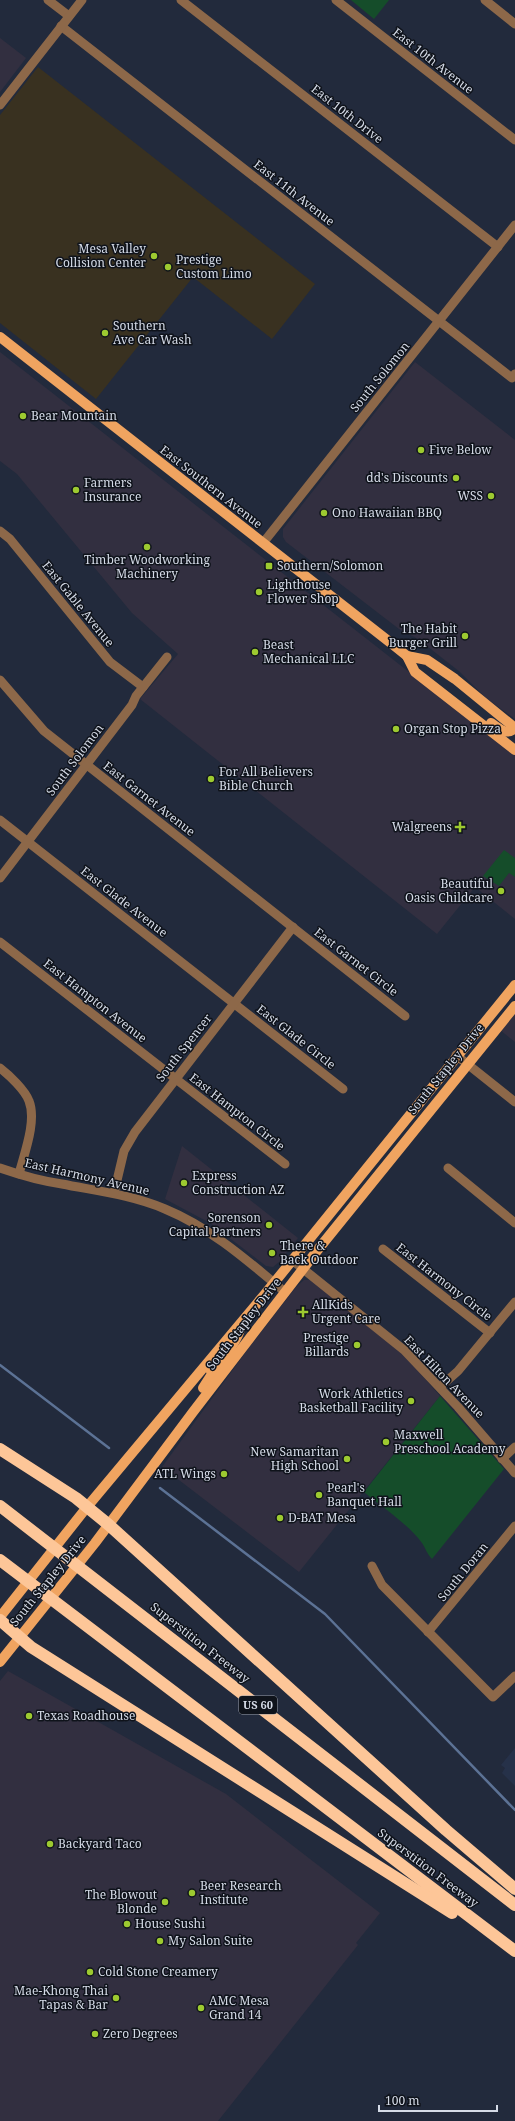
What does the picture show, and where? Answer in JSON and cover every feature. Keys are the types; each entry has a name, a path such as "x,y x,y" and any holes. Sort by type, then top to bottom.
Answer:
{"highway":[{"path":"0,1449 87,1506 446,1830 515,1889"},
{"name":"Superstition Freeway","path":"0,1506 515,1905"},
{"name":"Superstition Freeway","path":"0,1560 515,1952"},
{"path":"0,1620 31,1647 515,1952"}],"main road":[{"name":"East Southern Avenue","path":"0,337 407,656 415,672 510,742 515,750"},
{"name":"East Southern Avenue","path":"407,656 427,660 455,679 515,728"},
{"path":"449,698 464,702 506,733 515,728"},
{"name":"South Stapley Drive","path":"0,1617 87,1506 208,1364 456,1055 515,985"},
{"name":"South Stapley Drive","path":"0,1662 35,1620 109,1525 221,1374 285,1292 467,1063 515,1006"},
{"path":"221,1374 221,1364 235,1343 241,1323"},
{"path":"193,1412 192,1402 212,1374 208,1364"}],"street":[{"path":"48,0 69,16"},
{"path":"0,105 82,0"},
{"name":"East 10th Drive","path":"181,0 498,247"},
{"name":"East 10th Avenue","path":"336,0 515,140"},
{"path":"486,0 515,24"},
{"name":"East 11th Avenue","path":"61,26 439,322 513,376"},
{"name":"South Solomon","path":"262,543 515,225"},
{"name":"East Gable Avenue","path":"0,530 10,539 110,662 143,687"},
{"name":"South Solomon","path":"0,878 132,706 143,687 167,657"},
{"name":"East Garnet Avenue","path":"0,680 44,732 293,928"},
{"name":"East Glade Avenue","path":"0,820 234,1003"},
{"name":"South Spencer","path":"114,1193 124,1151 139,1126 293,928"},
{"name":"East Garnet Circle","path":"293,928 405,1016"},
{"name":"East Hampton Avenue","path":"0,942 175,1080"},
{"name":"East Glade Circle","path":"234,1003 343,1089"},
{"path":"456,1055 515,1102"},
{"path":"0,1068 10,1076 29,1100 31,1123 19,1174"},
{"name":"East Hampton Circle","path":"175,1080 285,1164"},
{"name":"East Harmony Avenue","path":"0,1168 60,1184 114,1193 165,1209 188,1220 234,1250 285,1292"},
{"path":"448,1168 515,1223"},
{"name":"East Harmony Circle","path":"383,1249 490,1334"},
{"name":"East Hilton Avenue","path":"292,1260 404,1350 440,1387 515,1473"},
{"path":"440,1387 458,1371 515,1302"},
{"path":"502,1459 515,1447"},
{"name":"South Doran","path":"428,1632 515,1526"},
{"path":"372,1566 382,1585 493,1698 515,1676"}],"shaded area":[{"path":"0,38 26,58 0,92"},
{"path":"38,67 315,284 272,339 193,277 96,399 0,323 0,115"},
{"path":"0,352 515,755 515,919 475,887 437,934 140,699 178,654 132,613 17,474 0,461"},
{"path":"415,362 515,440 515,719 486,698 460,672 418,639 399,629 286,542 283,537 283,529"},
{"path":"515,1014 515,1042 500,1030"},
{"path":"182,1146 298,1238 279,1262 273,1267 266,1266 210,1223 165,1199"},
{"path":"304,1280 311,1280 405,1356 440,1396 299,1572 162,1467 248,1349 296,1287"},
{"path":"8,1671 226,1794 380,1913 356,1943 358,1945 218,2121 0,2121 0,1681"},
{"path":"515,1748 515,1786 502,1773 505,1768 501,1765"}],"green space":[{"path":"351,0 389,0 374,19"},
{"path":"504,850 515,858 515,877 509,873 499,886 483,876"},
{"path":"440,1396 504,1469 432,1559 422,1543 410,1529 364,1492"}],"waterway":[{"path":"0,1365 109,1448"},
{"path":"160,1488 325,1614 515,1810"}],"place":[{"name":"Mesa Valley Collision Center","path":"154,256"},
{"name":"Prestige Custom Limo","path":"168,267"},
{"name":"Southern Ave Car Wash","path":"105,333"},
{"name":"Bear Mountain","path":"23,416"},
{"name":"Five Below","path":"421,450"},
{"name":"dd's Discounts","path":"456,478"},
{"name":"Farmers Insurance","path":"76,490"},
{"name":"WSS","path":"491,496"},
{"name":"Ono Hawaiian BBQ","path":"324,513"},
{"name":"Timber Woodworking Machinery","path":"147,547"},
{"name":"Southern/Solomon","path":"269,566"},
{"name":"Lighthouse Flower Shop","path":"259,592"},
{"name":"The Habit Burger Grill","path":"465,636"},
{"name":"Beast Mechanical LLC","path":"255,652"},
{"name":"Organ Stop Pizza","path":"396,729"},
{"name":"For All Believers Bible Church","path":"211,779"},
{"name":"Walgreens","path":"460,827"},
{"name":"Beautiful Oasis Childcare","path":"501,891"},
{"name":"Express Construction AZ","path":"184,1183"},
{"name":"Sorenson Capital Partners","path":"269,1225"},
{"name":"There & Back Outdoor","path":"272,1253"},
{"name":"AllKids Urgent Care","path":"303,1312"},
{"name":"Prestige Billards","path":"357,1345"},
{"name":"Work Athletics Basketball Facility","path":"411,1401"},
{"name":"Maxwell Preschool Academy","path":"386,1442"},
{"name":"New Samaritan High School","path":"347,1459"},
{"name":"ATL Wings","path":"224,1474"},
{"name":"Pearl's Banquet Hall","path":"319,1495"},
{"name":"D-BAT Mesa","path":"280,1518"},
{"name":"Texas Roadhouse","path":"29,1716"},
{"name":"Backyard Taco","path":"50,1844"},
{"name":"Beer Research Institute","path":"192,1893"},
{"name":"The Blowout Blonde","path":"165,1902"},
{"name":"House Sushi","path":"127,1924"},
{"name":"My Salon Suite","path":"160,1941"},
{"name":"Cold Stone Creamery","path":"90,1972"},
{"name":"Mae-Khong Thai Tapas & Bar","path":"116,1998"},
{"name":"AMC Mesa Grand 14","path":"201,2008"},
{"name":"Zero Degrees","path":"95,2034"}]}
